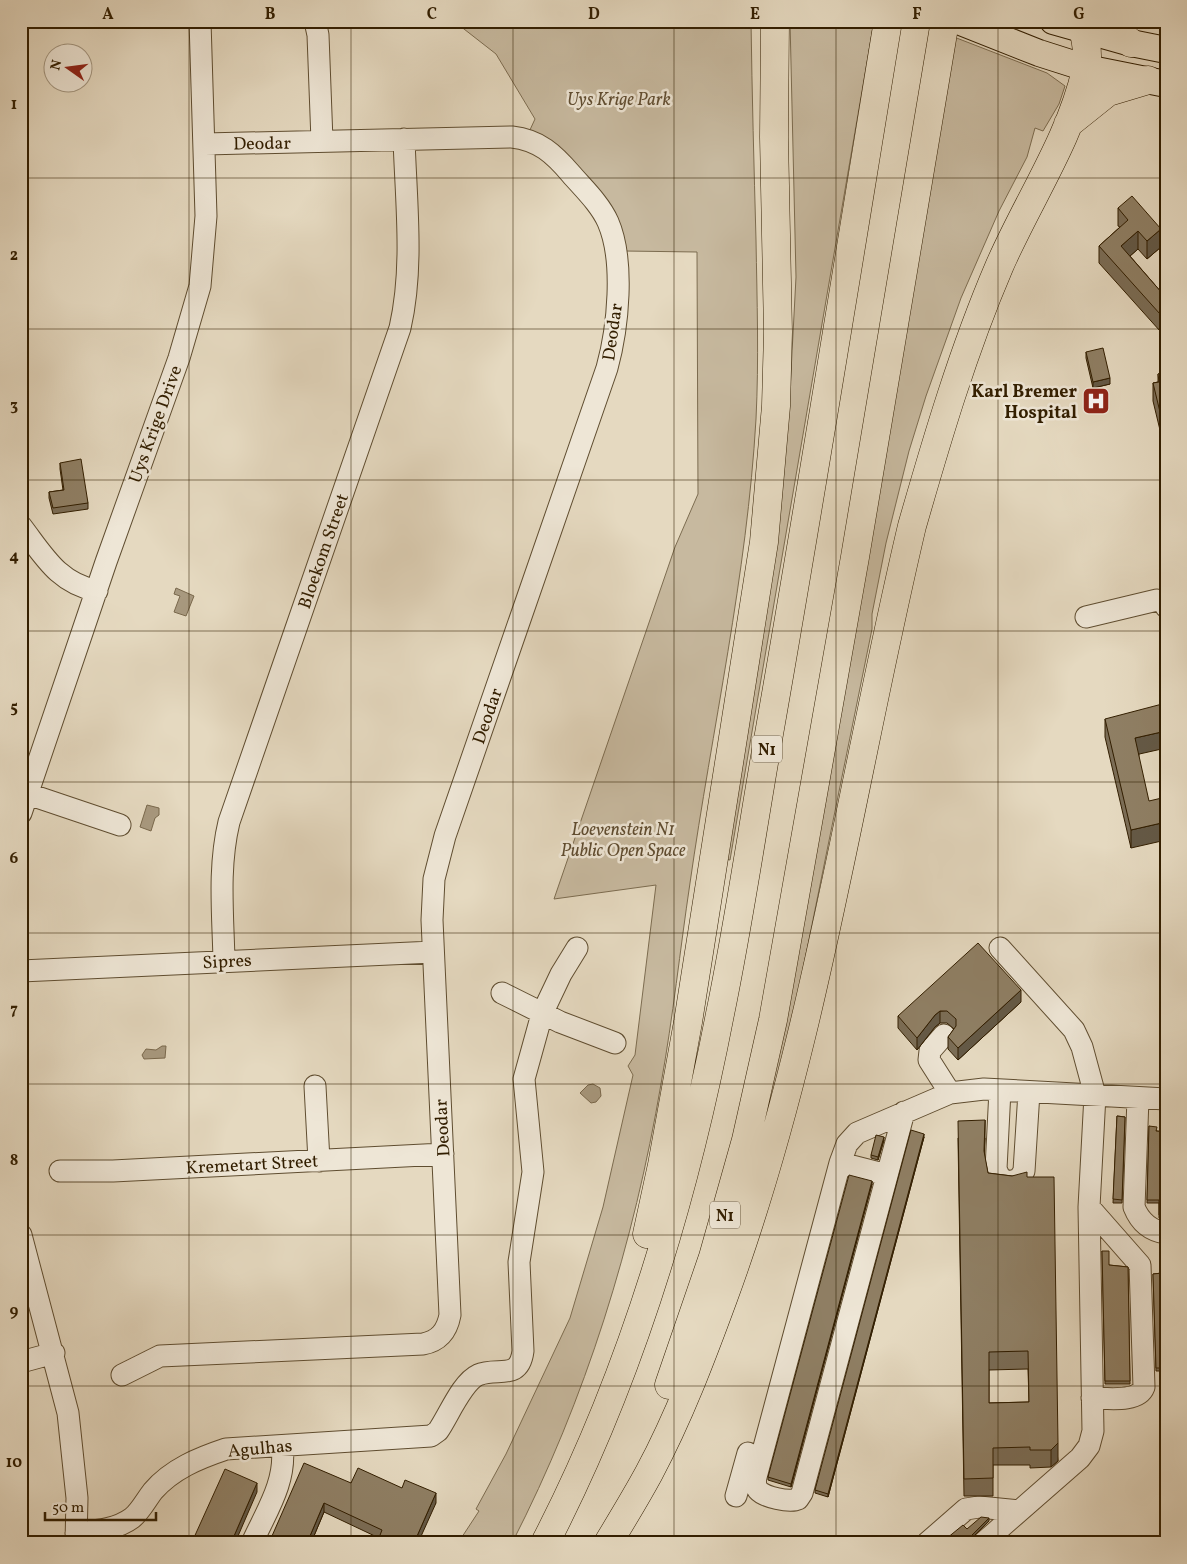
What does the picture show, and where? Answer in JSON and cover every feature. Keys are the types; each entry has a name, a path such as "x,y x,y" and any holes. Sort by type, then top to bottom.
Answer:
{"highway":[{"name":"N1","path":"545,1543 584,1462 617,1381 664,1242 695,1128 720,1014 802,546 888,21"},
{"name":"N1","path":"600,1543 648,1437 681,1355 713,1257 750,1122 773,1020 800,872 944,21"},
{"path":"584,1462 652,1214 662,1165 731,759 764,542 776,406 778,332 774,22"},
{"path":"608,1543 650,1472 706,1343 746,1235 773,1144 811,995 896,594 928,471 971,341 999,268 1067,124 1086,68 1090,24 1131,43"},
{"path":"1067,124 1108,92 1157,82"}],"main road":[{"path":"958,21 1039,54 1086,68 1157,82"},
{"path":"1053,21 1090,24"},
{"path":"1131,43 1166,50"}],"street":[{"name":"Uys Krige Drive","path":"25,803 96,591 179,358 200,286 206,240 205,144 200,21"},
{"path":"314,21 318,35 322,141"},
{"name":"Deodar","path":"122,1375 160,1356 423,1344 436,1339 445,1330 450,1315 433,952 433,894 445,836 607,368 616,329 616,257 614,239 600,209 556,156 540,144 526,139 512,138 205,144"},
{"name":"Bloekom Street","path":"224,961 222,870 229,822 397,338 405,307 408,254 404,139"},
{"path":"24,537 62,577 75,585 96,591"},
{"path":"1086,617 1158,600 1164,602 1166,607"},
{"path":"25,803 120,824"},
{"path":"542,1014 561,974 577,948"},
{"path":"983,1543 1080,1458 1089,1446 1093,1431 1089,1207 1094,1095 1082,1047 1074,1030 1000,948"},
{"name":"Sipres","path":"21,971 433,952"},
{"path":"502,993 542,1014 615,1043"},
{"name":"Agulhas","path":"76,1538 110,1528 133,1518 162,1483 198,1459 239,1447 428,1438 438,1431 465,1387 477,1375 510,1371 522,1361 519,1262 533,1172 524,1079 542,1014"},
{"path":"944,1035 930,1051 929,1060 950,1093"},
{"path":"315,1086 319,1160"},
{"path":"904,1112 802,1493 798,1499 790,1501 762,1493 756,1486 756,1477 842,1157 847,1144 857,1133 904,1112 950,1093 984,1089 1166,1099"},
{"path":"1000,1090 996,1169 1000,1178 1009,1182 1019,1179 1024,1171 1029,1092"},
{"path":"1138,1098 1134,1207 1141,1220 1149,1228 1166,1234"},
{"name":"Kremetart Street","path":"60,1171 113,1171 443,1154"},
{"path":"736,1496 824,1170 830,1161 842,1157 887,1175"},
{"path":"1089,1207 1140,1265 1144,1387 1142,1392 1135,1397 1092,1398"},
{"path":"21,1235 54,1353 68,1413 77,1498 76,1538"},
{"path":"21,1362 54,1353"},
{"path":"252,1543 281,1479 282,1446"},
{"path":"926,1543 966,1509 979,1507 1019,1511"}],"green space":[{"path":"450,21 751,21 758,352 756,419 745,536 737,594 686,908 673,1009 650,1143 622,1261 585,1376 563,1433 512,1543 458,1543 479,1511 476,1509 506,1454 570,1318 603,1207 633,1075 628,1066 635,1055 656,885 554,899 675,547 698,494 697,252 624,251 529,132 535,119 496,54 455,22"},
{"path":"790,21 874,21 730,860 724,859 789,410 796,277"},
{"path":"954,37 1047,73 1065,86 1059,104 1043,131 1035,128 1027,157 999,211 961,298 926,396 909,451 886,543 872,614 872,629 791,1028 749,1178"}],"shaded area":[{"path":"176,588 194,596 186,616 174,612 180,596 174,594"},
{"path":"147,805 159,808 159,815 155,818 151,831 140,827"},
{"path":"166,1046 165,1058 144,1059 142,1055 146,1049 156,1050"},
{"path":"593,1084 600,1088 601,1096 596,1102 591,1103 580,1093 588,1085"}],"building":[{"path":"1132,196 1161,229 1147,241 1138,231 1121,246 1162,293 1166,290 1166,309 1160,314 1099,246 1128,220 1118,208"},
{"path":"1103,348 1110,378 1093,382 1086,352"},
{"path":"1166,372 1166,437 1153,383 1159,382 1158,374"},
{"path":"81,459 88,503 53,508 49,492 64,490 60,463"},
{"path":"1166,703 1166,731 1135,738 1149,801 1166,797 1166,822 1131,830 1105,719"},
{"path":"978,943 1021,990 958,1048 948,1037 956,1026 956,1019 947,1011 940,1011 935,1015 917,1038 898,1016"},
{"path":"1117,1116 1125,1117 1122,1200 1113,1199"},
{"path":"985,1120 984,1151 988,1173 1012,1176 1027,1172 1027,1177 1054,1177 1058,1443 1051,1450 1030,1450 1030,1447 993,1448 993,1478 964,1479 958,1121","holes":["1028,1351 1029,1402 989,1403 989,1352"]},
{"path":"1149,1126 1157,1127 1156,1131 1166,1132 1166,1217 1159,1215 1159,1200 1147,1200"},
{"path":"911,1130 924,1134 828,1494 815,1490"},
{"path":"876,1135 884,1137 878,1157 871,1155"},
{"path":"849,1175 872,1181 791,1484 768,1477"},
{"path":"1102,1251 1109,1251 1109,1265 1128,1267 1130,1381 1105,1381"},
{"path":"1162,1273 1164,1368 1156,1368 1153,1274"},
{"path":"304,1463 351,1483 358,1468 402,1488 405,1480 436,1493 414,1543 377,1543 382,1530 324,1503 307,1543 286,1543 272,1536"},
{"path":"225,1469 257,1483 231,1543 194,1543 192,1542"},
{"path":"981,1517 989,1518 971,1536 972,1543 941,1543 963,1525 967,1529"},
{"path":"1006,1537 1010,1541 1008,1543 999,1543"}],"place":[{"name":"Karl Bremer Hospital","path":"1096,401"}],"park label":[{"name":"Uys Krige Park","path":"619,99"},
{"name":"Loevenstein N1 Public Open Space","path":"623,840"}]}
